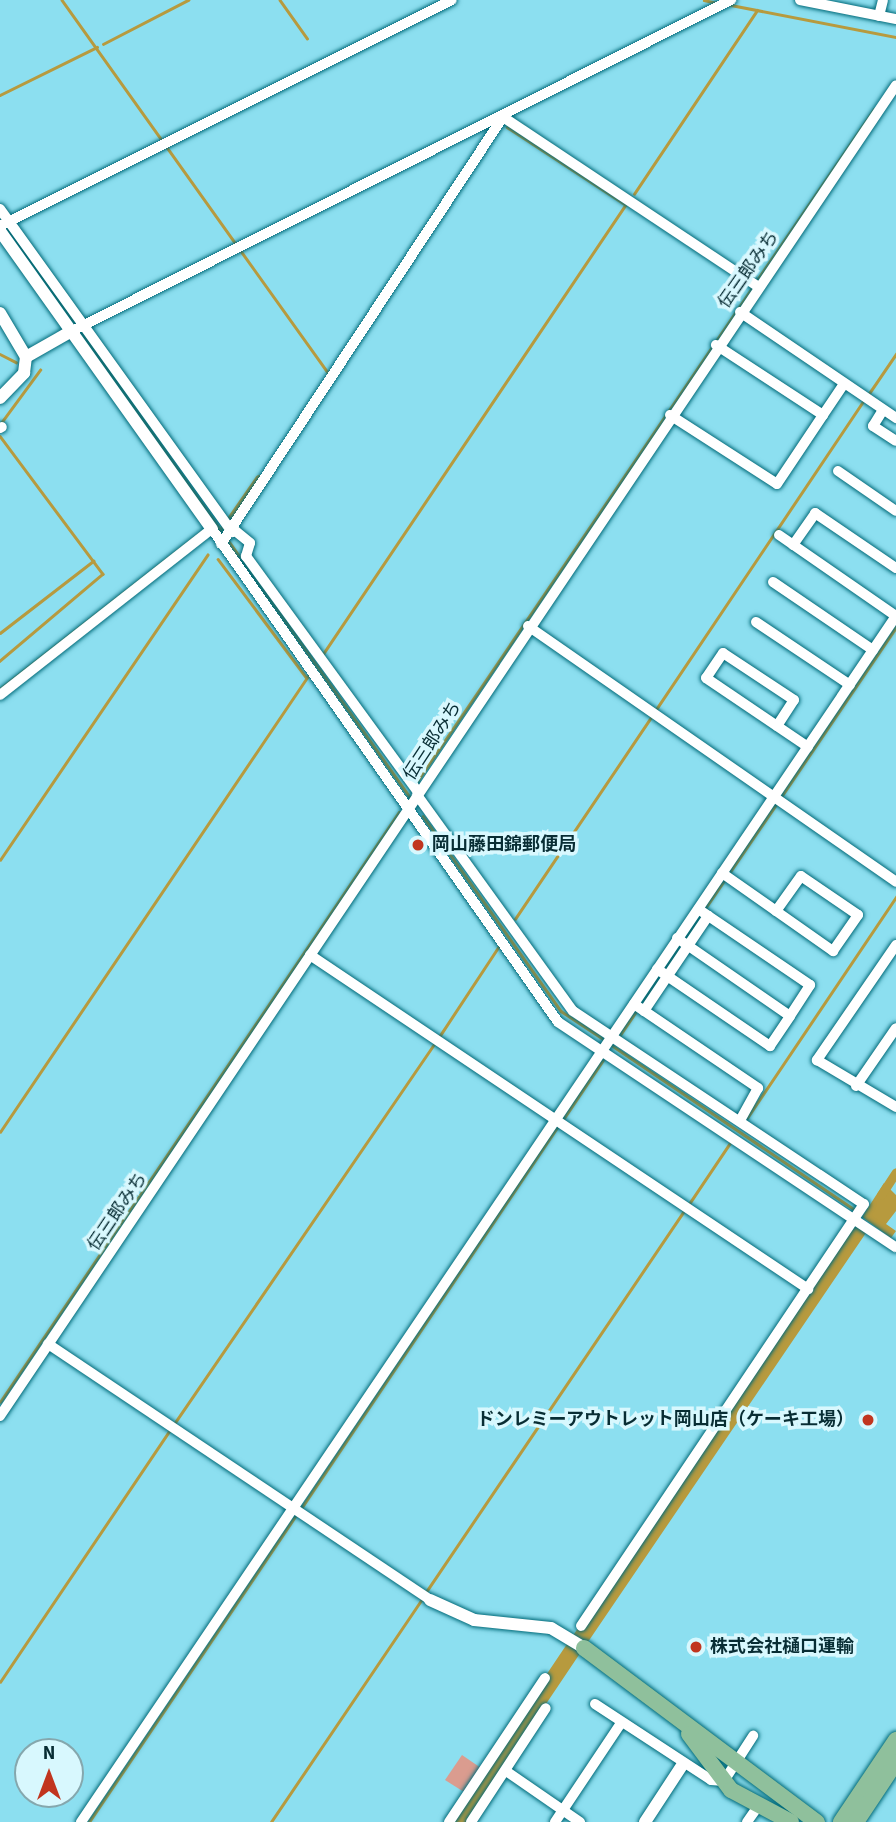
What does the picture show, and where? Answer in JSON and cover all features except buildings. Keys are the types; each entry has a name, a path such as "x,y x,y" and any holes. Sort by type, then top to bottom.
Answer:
{"highway":[{"path":"584,1648 817,1822"},
{"path":"668,1712 724,1781 759,1805 791,1822"},
{"path":"841,1822 896,1741"},
{"path":"856,1822 896,1762"}],"street":[{"path":"6,225 452,0"},
{"path":"800,0 834,3 896,19"},
{"path":"879,16 883,0"},
{"path":"26,357 77,328 730,3"},
{"name":"伝三郎みち","path":"0,1416 409,810 415,790 716,345 896,85"},
{"path":"503,117 757,286"},
{"path":"0,695 226,533 503,117"},
{"path":"0,209 6,225 77,328 226,533 321,672 415,790 566,1002 611,1041 848,1203 863,1206 581,1626"},
{"path":"740,312 896,418"},
{"path":"0,313 26,357 24,373 0,398"},
{"path":"716,345 823,415"},
{"path":"670,415 776,484 844,384"},
{"path":"883,410 873,426 896,441"},
{"path":"838,471 896,511"},
{"path":"793,545 815,513 896,568"},
{"path":"226,533 250,542 246,556 409,810 555,1017 611,1041 740,1120 848,1203 856,1217 896,1247"},
{"path":"81,1822 296,1511 611,1041 639,1007 683,942 896,616 779,535"},
{"path":"773,582 873,650"},
{"path":"756,622 850,685"},
{"path":"528,626 896,882"},
{"path":"777,726 794,700 723,653 706,678 808,747"},
{"path":"725,875 776,911 833,951 858,915 801,876 776,911"},
{"path":"662,972 770,1046 810,985 703,912"},
{"path":"683,942 790,1016"},
{"path":"896,945 817,1060 856,1086 896,1107"},
{"path":"310,955 808,1289"},
{"path":"639,1007 758,1088 740,1120"},
{"path":"856,1086 896,1028"},
{"path":"48,1345 430,1600 474,1620 551,1628 584,1648"},
{"path":"449,1822 545,1678"},
{"path":"595,1704 683,1764 724,1781 753,1736"},
{"path":"471,1822 546,1708"},
{"path":"555,1822 621,1723"},
{"path":"645,1822 683,1764"},
{"path":"506,1771 580,1822"},
{"path":"747,1822 759,1805"}],"shaded area":[{"path":"884,1183 896,1195 896,1211 886,1224 896,1231 891,1238 862,1217"},
{"path":"462,1755 481,1768 464,1792 445,1780"}],"waterway":[{"path":"62,0 237,245"},
{"path":"103,44 188,0"},
{"path":"280,0 307,38"},
{"path":"704,0 717,3"},
{"path":"731,5 896,37"},
{"path":"634,194 757,10"},
{"path":"0,95 97,47"},
{"path":"757,280 874,109"},
{"path":"507,127 626,205"},
{"path":"323,654 626,204"},
{"path":"6,226 77,326"},
{"path":"241,251 329,374"},
{"path":"416,783 752,288"},
{"path":"81,332 224,535"},
{"path":"0,354 16,362"},
{"path":"868,395 896,354"},
{"path":"1,423 40,370"},
{"path":"655,711 864,400"},
{"path":"0,436 103,574 0,661"},
{"path":"222,532 259,479"},
{"path":"0,689 202,531"},
{"path":"228,540 410,797"},
{"path":"0,860 207,555"},
{"path":"218,559 306,677"},
{"path":"0,633 93,561"},
{"path":"781,797 896,627"},
{"path":"0,1132 308,676"},
{"path":"515,919 651,717"},
{"path":"704,910 777,803"},
{"path":"0,1402 399,812"},
{"path":"423,816 561,1011 605,1040"},
{"path":"747,1118 896,897"},
{"path":"685,939 701,916"},
{"path":"618,1038 681,945"},
{"path":"439,1037 499,946"},
{"path":"174,1424 435,1043"},
{"path":"610,1044 857,1211"},
{"path":"562,1121 603,1060"},
{"path":"300,1510 558,1126"},
{"path":"689,1204 730,1143"},
{"path":"881,1195 896,1172"},
{"path":"426,1592 685,1210"},
{"path":"581,1638 860,1227"},
{"path":"852,1236 863,1232"},
{"path":"0,1682 170,1430"},
{"path":"89,1822 296,1515"},
{"path":"271,1822 422,1599"},
{"path":"457,1822 574,1648"}],"place":[{"name":"岡山藤田錦郵便局","path":"418,845"},
{"name":"ドンレミーアウトレット岡山店（ケーキ工場）","path":"868,1420"},
{"name":"株式会社樋口運輸","path":"696,1647"}]}
